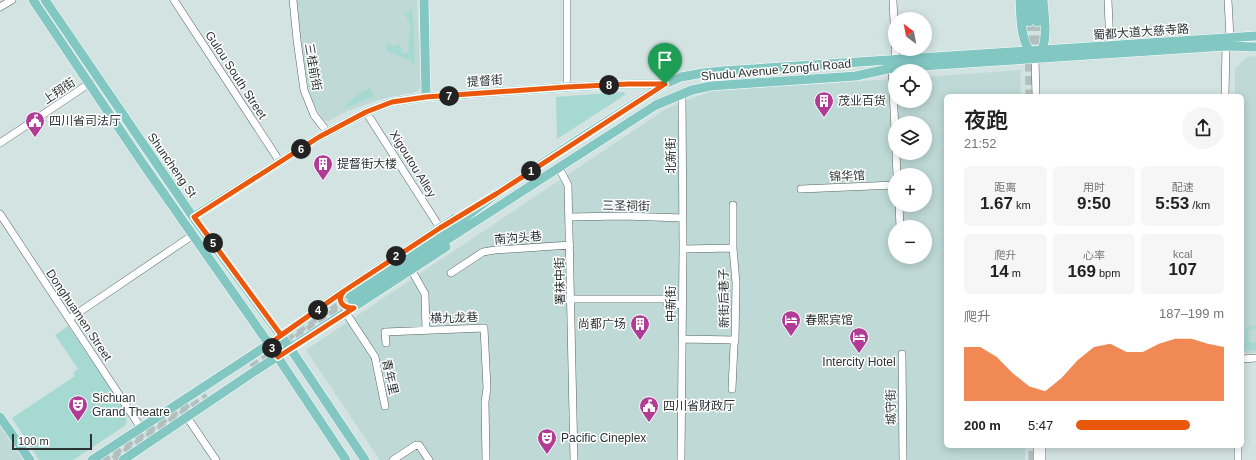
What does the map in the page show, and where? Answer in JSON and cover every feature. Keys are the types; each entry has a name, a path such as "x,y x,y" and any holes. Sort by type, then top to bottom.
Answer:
{"main road":[{"name":"Shuncheng St","path":"33,0 141,161 278,357 346,460"},
{"name":"Shuncheng St","path":"45,0 194,217 281,335 365,460"},
{"path":"424,0 426,97"},
{"path":"1020,0 1021,30 1028,51 1035,58 1042,50 1045,28 1044,0"},
{"path":"1028,0 1033,22 1036,0"},
{"name":"蜀都大道大慈寺路","path":"1035,58 1228,42 1256,36"},
{"name":"蜀都大道大慈寺路","path":"1028,51 1110,46 1228,42 1256,46"},
{"name":"Shudu Avenue Zongfu Road","path":"894,64 1028,51"},
{"name":"Shudu Avenue Zongfu Road","path":"894,64 1035,58"},
{"name":"Shudu Avenue Zongfu Road","path":"123,460 278,357 349,302 440,228 496,194 665,84 681,77 702,73 888,64"},
{"name":"Shudu Avenue Zongfu Road","path":"349,302 656,105 692,90 711,86 856,76 888,66"},
{"name":"提督街","path":"194,217 328,133 366,112 392,102 426,97 567,87 665,84"},
{"name":"Shudu Avenue Zongfu Road","path":"349,302 496,194"},
{"name":"Shudu Avenue Zongfu Road","path":"92,460 281,335 412,271 454,242 502,205"},
{"path":"0,417 30,460"}],"street":[{"path":"0,7 12,0"},
{"name":"Gulou South Street","path":"174,0 280,162"},
{"name":"三桂前街","path":"293,0 304,90 314,115 328,133"},
{"path":"567,0 567,87"},
{"path":"893,0 894,12"},
{"path":"1108,0 1110,46"},
{"path":"1225,94 1228,42 1228,0"},
{"path":"894,64 895,56"},
{"path":"1035,58 1036,94"},
{"name":"上翔街","path":"0,143 90,83"},
{"name":"北新街","path":"682,94 682,218"},
{"name":"Xigoutou Alley","path":"366,112 440,228"},
{"name":"署袜中街","path":"559,168 568,185 574,460"},
{"name":"锦华馆","path":"801,189 888,185"},
{"name":"新街后巷子","path":"732,390 736,283 733,248 733,205"},
{"name":"Donghuamen Street","path":"0,214 141,428"},
{"name":"三圣祠街","path":"569,217 623,216 682,218"},
{"name":"中新街","path":"681,460 682,218"},
{"path":"69,319 193,235"},
{"name":"南沟头巷","path":"451,273 483,252 570,245"},
{"path":"683,249 733,248"},
{"path":"412,271 425,294 426,330"},
{"path":"571,299 667,299 667,305 682,304"},
{"name":"青年里","path":"349,302 375,357 385,406"},
{"name":"横九龙巷","path":"386,343 385,332 484,328 487,388 485,402 486,460"},
{"path":"682,339 735,340"},
{"name":"城守街","path":"902,354 903,460"},
{"path":"1244,359 1256,358"},
{"path":"187,417 216,460"},
{"path":"393,460 416,445 419,445 429,460"},
{"path":"1037,448 1037,460"},
{"path":"1042,448 1042,460"},
{"path":"1238,448 1238,460"}],"shaded area":[{"path":"297,0 417,0 421,88 416,92 378,100 345,112 328,121 323,120 312,100 308,86 302,58"},
{"path":"412,8 415,65 409,60 386,51 388,42 394,47 398,44 401,47 402,53 409,53 410,26 404,14"},
{"path":"1256,56 1256,353 1247,353 1244,351 1244,94 1235,94 1235,69 1247,57"},
{"path":"1020,70 1021,94 944,94 944,448 1025,448 1025,460 380,460 306,350 666,109 711,91 888,79 888,108 932,108 932,76"},
{"path":"370,88 375,97 342,109 358,94"},
{"path":"624,92 625,95 557,139 556,97"},
{"path":"1256,325 1256,328 1248,331 1249,343 1256,342 1256,350 1244,351 1245,328"},
{"path":"68,326 127,412 126,425 73,460 39,460 12,418 75,376 73,373 78,369 55,335"},
{"path":"0,422 26,460 0,460"}],"tunnel":[{"path":"1029,22 1030,94"},
{"path":"1037,22 1037,57"},
{"path":"285,338 346,297"},
{"path":"252,368 349,303"},
{"path":"114,460 208,397"},
{"path":"101,460 188,403"},
{"path":"1033,448 1033,460"}],"place":[{"name":"茂业百货","path":"824,118"},
{"name":"四川省司法厅","path":"35,138"},
{"name":"提督街大楼","path":"323,181"},
{"name":"春熙宾馆","path":"791,337"},
{"name":"尚都广场","path":"640,341"},
{"name":"Intercity Hotel","path":"859,354"},
{"name":"Sichuan Grand Theatre","path":"78,422"},
{"name":"四川省财政厅","path":"649,423"},
{"name":"Pacific Cineplex","path":"547,455"}],"route":[{"path":"665,84 496,194 440,228 344,291 281,335 269,344 278,357 354,308 348,308 342,304 340,296 344,291 308,317 281,335 194,217 319,137 366,112 392,102 426,97 567,87 665,84"}]}
